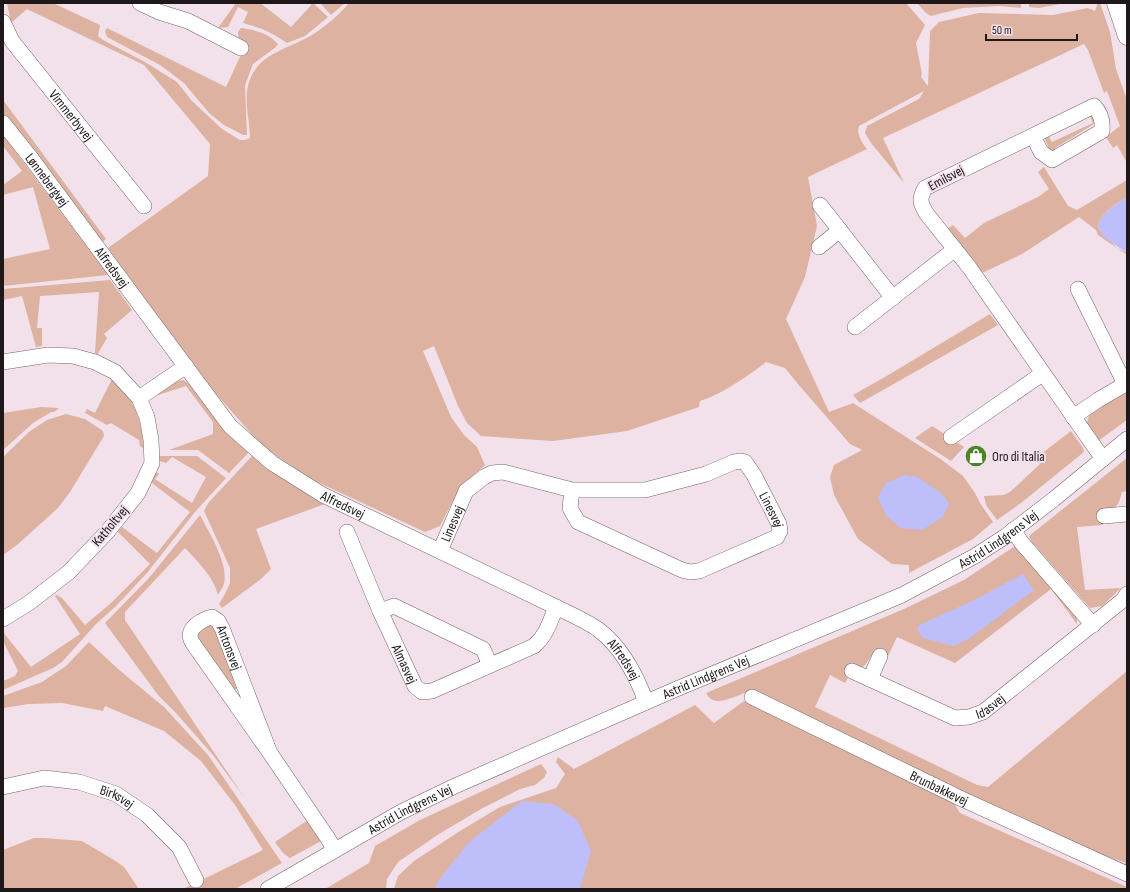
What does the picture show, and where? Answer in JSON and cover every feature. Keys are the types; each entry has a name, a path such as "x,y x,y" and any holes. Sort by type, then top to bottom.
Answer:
{"street":[{"path":"140,3 159,12 188,21 241,48"},
{"path":"173,3 188,21"},
{"path":"1116,3 1127,36"},
{"name":"Vimmerbyvej","path":"3,22 12,41 144,206"},
{"name":"Lønnebergvej","path":"3,123 31,158 90,238"},
{"name":"Emilsvej","path":"1033,136 925,188 921,196 921,204 926,213 969,267 1042,374 1103,459"},
{"path":"820,205 893,298"},
{"path":"818,247 840,230"},
{"name":"Alfredsvej","path":"90,238 230,426 272,463 323,495 556,607 600,631 616,648 639,683 646,702"},
{"path":"855,327 955,249"},
{"path":"1073,417 1126,383 1078,289"},
{"name":"Katholtvej","path":"3,362 48,355 73,356 95,362 115,372 139,398 147,417 151,440 152,463 138,493 108,531 69,572 29,603 3,619"},
{"path":"139,398 186,366"},
{"path":"951,437 1042,374"},
{"name":"Astrid Lindgrens Vej","path":"268,889 401,812 455,786 646,702 902,595 975,556 1013,530 1054,499 1127,439"},
{"name":"Linesvej","path":"440,551 466,491 484,477 492,473 503,472 572,490 645,490 706,474 734,462 741,461 745,462 754,475 779,524 780,531 777,537 699,571 690,572 682,570 578,522 570,508 572,490"},
{"path":"1104,516 1127,514"},
{"path":"1013,530 1021,542 1093,624"},
{"name":"Almasvej","path":"347,532 380,611 415,686 422,692 432,691 534,646 548,628 556,607"},
{"name":"Idasvej","path":"852,671 955,718 969,717 983,712 1123,600 1127,594"},
{"path":"380,611 394,606 483,649 490,665"},
{"name":"Antonsvej","path":"270,753 222,628 218,621 212,617 204,618 194,627 190,634 194,645 270,753 335,850"},
{"path":"870,679 880,656"},
{"name":"Brunbakkevej","path":"752,697 962,799 1127,874"},
{"name":"Birksvej","path":"3,787 44,778 79,782 116,794 147,815 179,847 196,880"}],"shaded area":[{"path":"7,3 53,3 100,25 98,36 103,40 145,62 177,82 192,101 222,129 240,140 245,140 250,138 247,105 248,86 252,75 258,66 265,59 317,32 337,16 349,3 906,3 925,25 916,43 922,74 921,77 928,86 930,31 939,22 979,13 1053,15 1088,8 1095,11 1097,3 1100,3 1110,32 1116,69 1127,100 1127,163 1117,145 1113,148 1106,137 1120,126 1107,91 1104,93 1088,50 1084,44 883,138 904,183 871,143 865,133 867,126 919,99 924,91 859,126 858,132 861,141 867,149 808,177 817,226 805,277 786,319 829,412 853,403 942,460 963,476 993,522 973,539 909,573 909,565 892,564 858,539 834,495 830,477 834,465 862,450 850,444 785,368 766,362 725,390 700,401 699,407 627,431 553,441 481,436 467,423 458,406 434,346 423,351 451,417 464,435 477,447 485,465 460,487 440,526 425,532 313,480 269,451 207,384 108,248 208,176 210,144 144,65 27,9 11,23"},
{"path":"236,3 260,3 291,27 313,3 328,17 305,36 287,43 266,31 243,23 248,12 238,7 228,27 218,28"},
{"path":"320,3 345,3 331,15"},
{"path":"917,3 1021,3 1021,8 999,6 963,8 931,16 926,13"},
{"path":"1029,3 1065,3 1039,8 1029,7"},
{"path":"107,28 226,87 245,46 238,37 238,32 241,28 261,33 274,40 278,44 253,64 245,85 247,135 243,135 224,125 209,113 184,83 160,65 107,37 105,31"},
{"path":"3,100 106,239 101,243 3,114"},
{"path":"1096,115 1095,128 1094,124 1055,148 1056,150 1053,151 1049,149 1045,139 1048,135 1052,142 1093,123 1090,116"},
{"path":"3,135 108,275 3,286 3,259 50,249 33,187 3,195 3,185 22,171 3,146"},
{"path":"1044,167 1068,206 1077,210 1127,180 1127,197 1104,214 1098,228 1117,248 1127,253 1127,255 1098,235 1096,230 1079,217 1022,254 980,274 946,230 953,225 965,238 984,223 1038,197 1049,189 1038,172"},
{"path":"110,280 132,310 104,334 107,338 97,355 95,353 99,292 40,296 37,328 42,328 42,346 36,347 22,296 3,300 3,289"},
{"path":"990,314 998,325 860,403 853,395 885,377"},
{"path":"112,379 128,396 135,408 141,428 143,448 140,446 139,440 111,423 107,425 85,413 87,409 95,413"},
{"path":"183,380 188,383 214,416 250,451 229,473 198,450 169,450 213,434 213,422 186,386 152,397 171,382"},
{"path":"1127,389 1127,420 1098,441 1086,427 1089,415"},
{"path":"41,407 59,408 33,423 3,450 3,413"},
{"path":"66,414 85,419 103,431 104,436 70,492 58,508 17,545 3,555 3,457 29,432 47,420"},
{"path":"932,426 964,447 951,461 915,438"},
{"path":"1071,431 1083,448 1084,452 1021,503 997,520 986,505 984,496 1003,495 1010,492 1040,464 1036,458"},
{"path":"253,455 325,504 256,529 271,569 261,579 222,608 219,604 230,583 230,568 204,511 209,502"},
{"path":"157,456 197,456 226,478 195,512 147,573 116,606 96,624 62,662 53,668 3,690 3,681 15,676 18,671 3,641 3,632 31,667 80,634 55,596 57,595 62,598 85,625 110,604 150,564 118,532 122,527 157,553 190,512 152,483 155,471 159,474 155,479 192,503 206,477 172,457 166,463 156,460"},
{"path":"1127,458 1127,491 1122,492 1119,502 1115,508 1100,510 1103,525 1077,527 1085,590 1121,588 1102,606 1090,608 1031,541 1029,536"},
{"path":"200,515 213,539 224,567 224,584 218,595 209,575 185,548 125,612 125,620 244,797 213,755 158,695 105,623 149,578"},
{"path":"1015,546 1077,615 1077,624 1051,589 955,663 897,637 881,671 885,656 874,652 865,665 849,676 845,683 830,675 815,707 977,785 988,787 1127,671 1127,867 1124,865 1126,863 1068,840 747,692 730,699 720,701 712,700 706,693 904,609 964,580"},
{"path":"211,625 216,628 238,688 236,689 231,689 196,635 197,630"},
{"path":"89,642 118,669 164,707 208,755 282,863 235,889 183,889 263,850 235,805 201,761 164,731 105,706 103,711 62,703 29,704 3,708 3,696 42,682 66,666"},
{"path":"744,701 949,795 960,813 1127,887 1127,889 394,889 398,876 414,861 460,831 500,807 556,788 565,774 556,762 558,757 574,769 695,705 714,723"},
{"path":"541,764 547,772 544,778 535,785 520,789 481,809 439,834 398,862 387,879 386,889 325,889 369,863 375,846 420,820"},
{"path":"308,820 321,841 290,858 283,853 275,842"},
{"path":"34,838 82,841 124,867 139,889 3,889 3,850"}],"water":[{"path":"1127,197 1127,253 1104,237 1098,228 1104,214"},
{"path":"905,475 917,477 940,492 949,503 943,517 922,530 901,528 886,516 878,497 886,483"},
{"path":"1023,574 1034,590 970,638 954,646 923,638 917,630 919,625 970,602"},
{"path":"522,801 554,804 578,821 591,851 580,889 435,889 438,881 469,842"}],"place":[{"name":"Oro di Italia","path":"976,456"}]}
